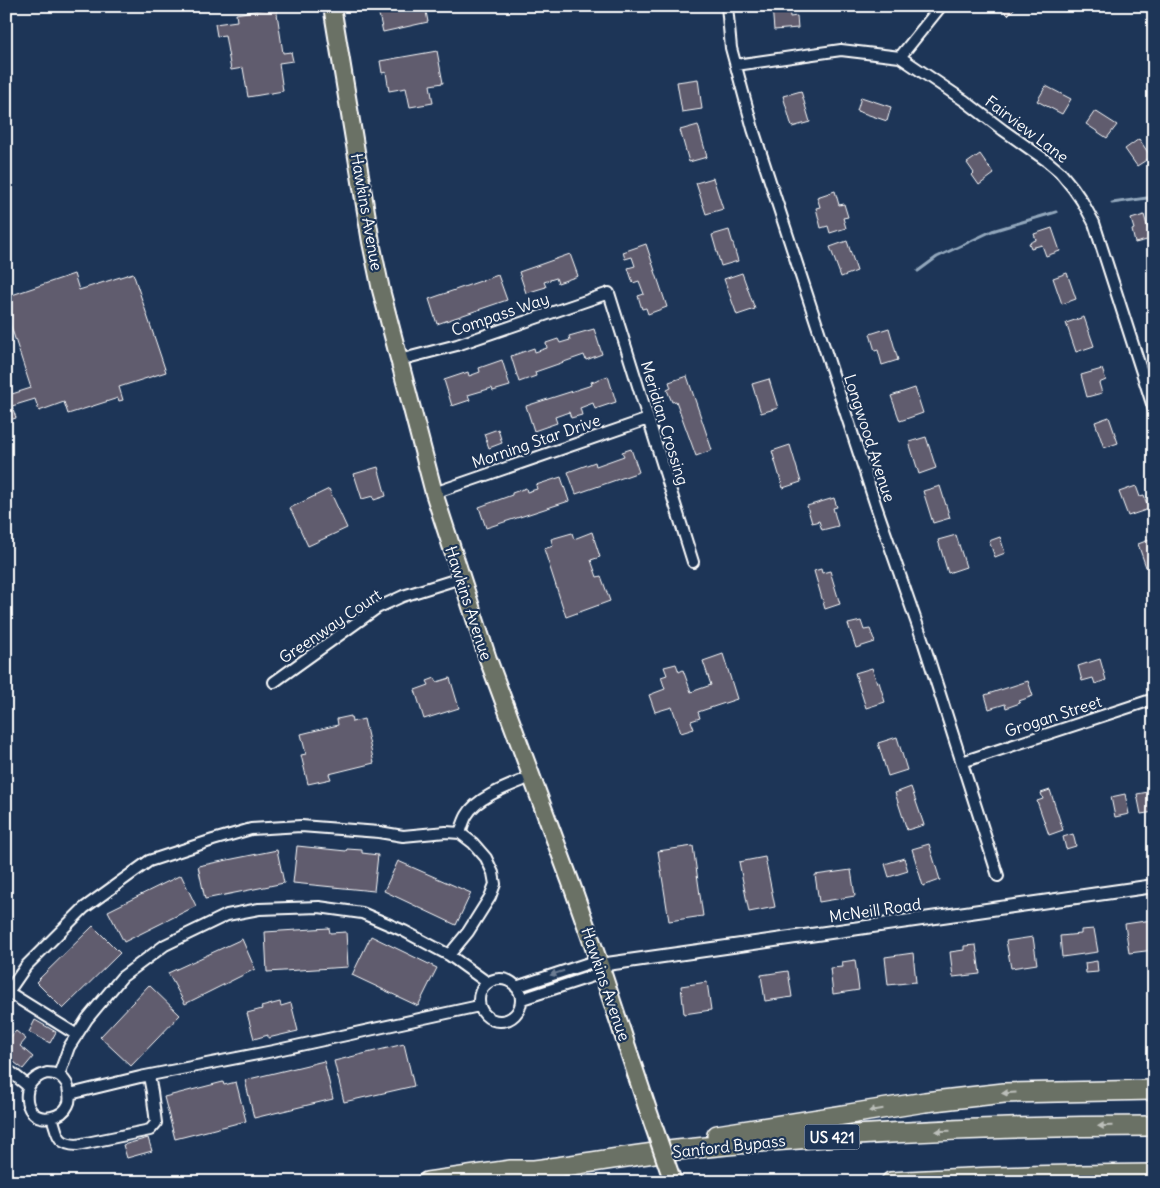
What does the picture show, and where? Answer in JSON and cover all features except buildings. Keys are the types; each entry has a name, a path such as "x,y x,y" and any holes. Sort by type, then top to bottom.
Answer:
{"highway":[{"path":"511,1170 537,1161 925,1102 1004,1093 1154,1090"},
{"name":"Sanford Bypass","path":"427,1182 511,1170 534,1170 675,1151 777,1141 900,1132 1020,1127 1154,1126"},
{"path":"891,1182 949,1178 1154,1174"}],"main road":[{"name":"Hawkins Avenue","path":"332,6 371,242 381,290 434,492 488,659 571,882 673,1182"}],"street":[{"name":"Longwood Avenue","path":"727,6 732,48 753,129 876,506 924,644 998,876"},
{"path":"900,57 941,6"},
{"name":"Fairview Lane","path":"736,65 841,50 900,57 1047,160 1060,172 1078,194 1094,223 1154,410"},
{"name":"Compass Way","path":"399,360 457,345 609,293"},
{"name":"Meridian Crossing","path":"609,293 693,562"},
{"name":"Morning Star Drive","path":"434,492 648,419"},
{"name":"Greenway Court","path":"274,682 377,608 412,593 461,578"},
{"name":"Grogan Street","path":"962,762 1154,699"},
{"path":"460,833 468,814 478,803 501,789 531,777"},
{"path":"77,1036 7,994 26,966 84,908 149,861 251,829 302,826 379,832 402,836 446,832 460,833 473,843 486,858 493,873 495,884 490,897 468,932 449,954"},
{"name":"McNeill Road","path":"600,966 1154,886"},
{"path":"59,1075 69,1048 88,1019 122,977 165,945 227,915 259,909 319,907 362,913 404,931 449,954 488,982"},
{"path":"516,986 600,966"},
{"path":"522,999 600,966"},
{"path":"502,979 510,981 516,986 522,999 521,1006 514,1017 502,1022 489,1019 484,1015 478,1002 482,988 488,982 502,979"},
{"path":"70,1094 479,1006"},
{"path":"6,1070 28,1086"},
{"path":"47,1073 59,1075 67,1083 70,1094 69,1104 63,1112 52,1117 36,1116 29,1108 26,1099 28,1086 35,1078 47,1073"},
{"path":"52,1117 60,1139 67,1144 77,1145 150,1130 156,1123 149,1076"}],"waterway":[{"path":"1112,203 1154,197"},
{"path":"918,271 937,257 992,231 1056,212"}]}
